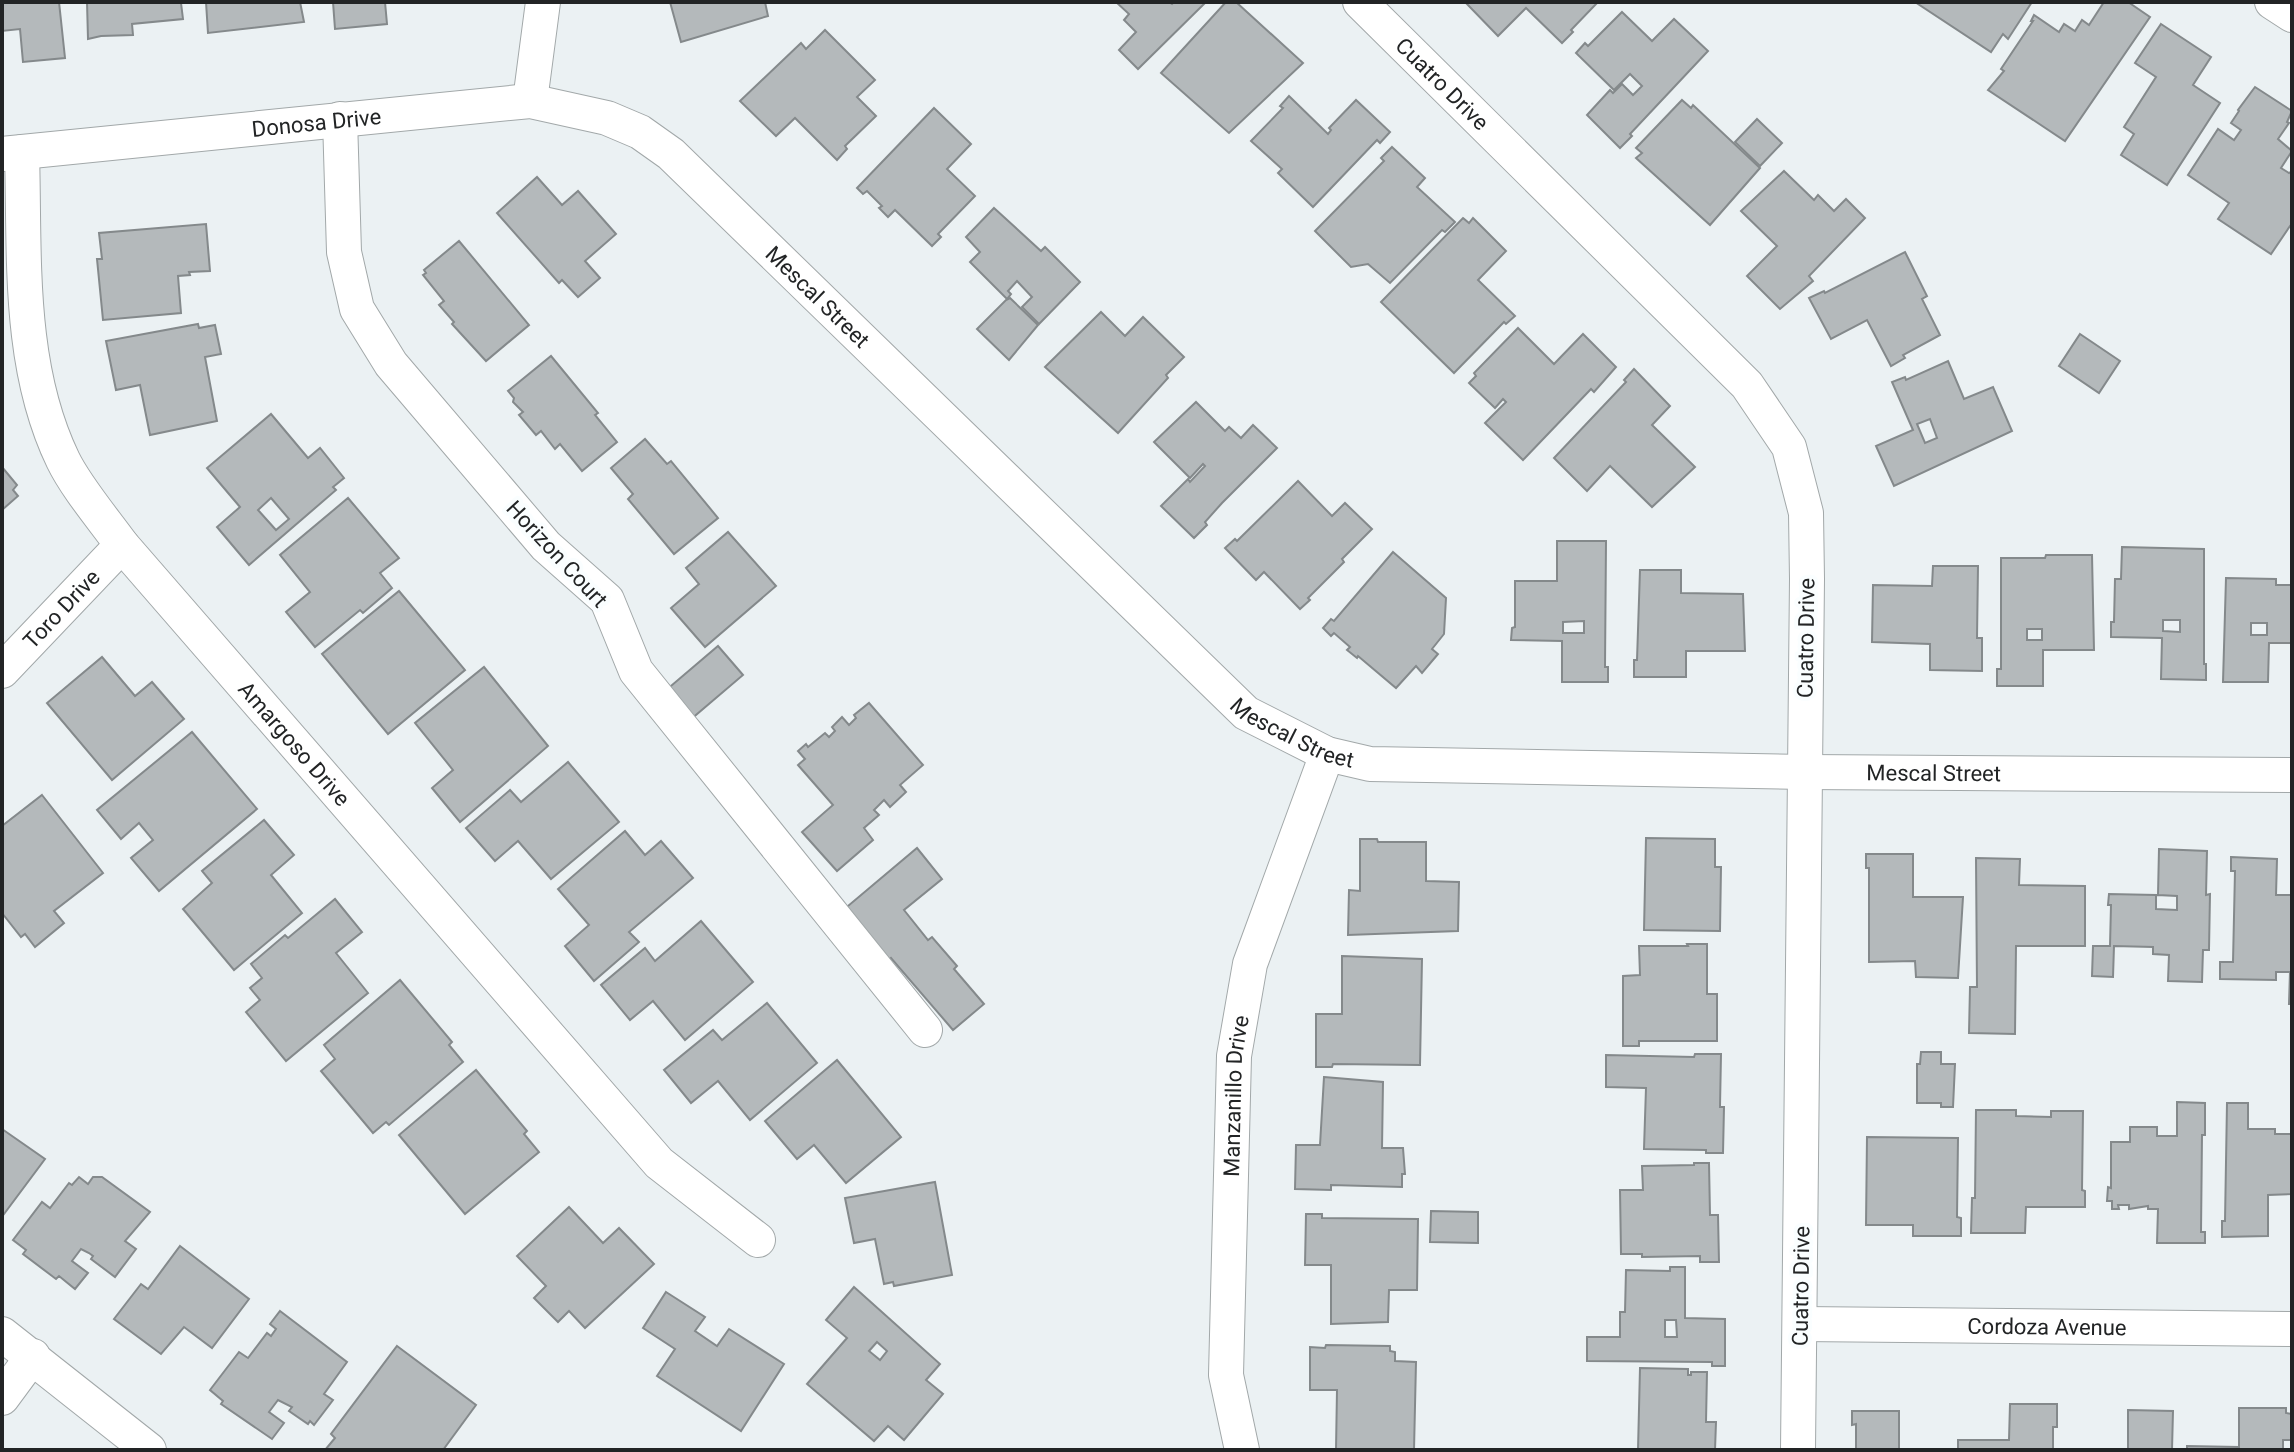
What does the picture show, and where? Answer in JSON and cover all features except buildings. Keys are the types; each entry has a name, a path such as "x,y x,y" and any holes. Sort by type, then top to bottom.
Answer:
{"street":[{"path":"530,101 543,2"},
{"name":"Cuatro Drive","path":"1360,2 1747,385 1789,447 1806,513 1798,1450"},
{"path":"2272,2 2292,15"},
{"name":"Donosa Drive","path":"12,153 530,101"},
{"name":"Mescal Street","path":"530,101 607,118 640,132 671,154 1246,713 1327,754 1370,764 1805,772 2292,775"},
{"name":"Horizon Court","path":"340,119 344,252 357,309 391,364 546,546 607,600 636,671 925,1030"},
{"name":"Amargoso Drive","path":"12,153 26,319 39,392 63,461 122,545 659,1163 758,1240"},
{"name":"Toro Drive","path":"2,671 122,545"},
{"name":"Manzanillo Drive","path":"1242,1450 1226,1375 1234,1056 1250,964 1327,754"},
{"name":"Cordoza Avenue","path":"1801,1324 2292,1329"},
{"path":"2,1334 149,1450"},
{"path":"2,1398 33,1356"}]}
